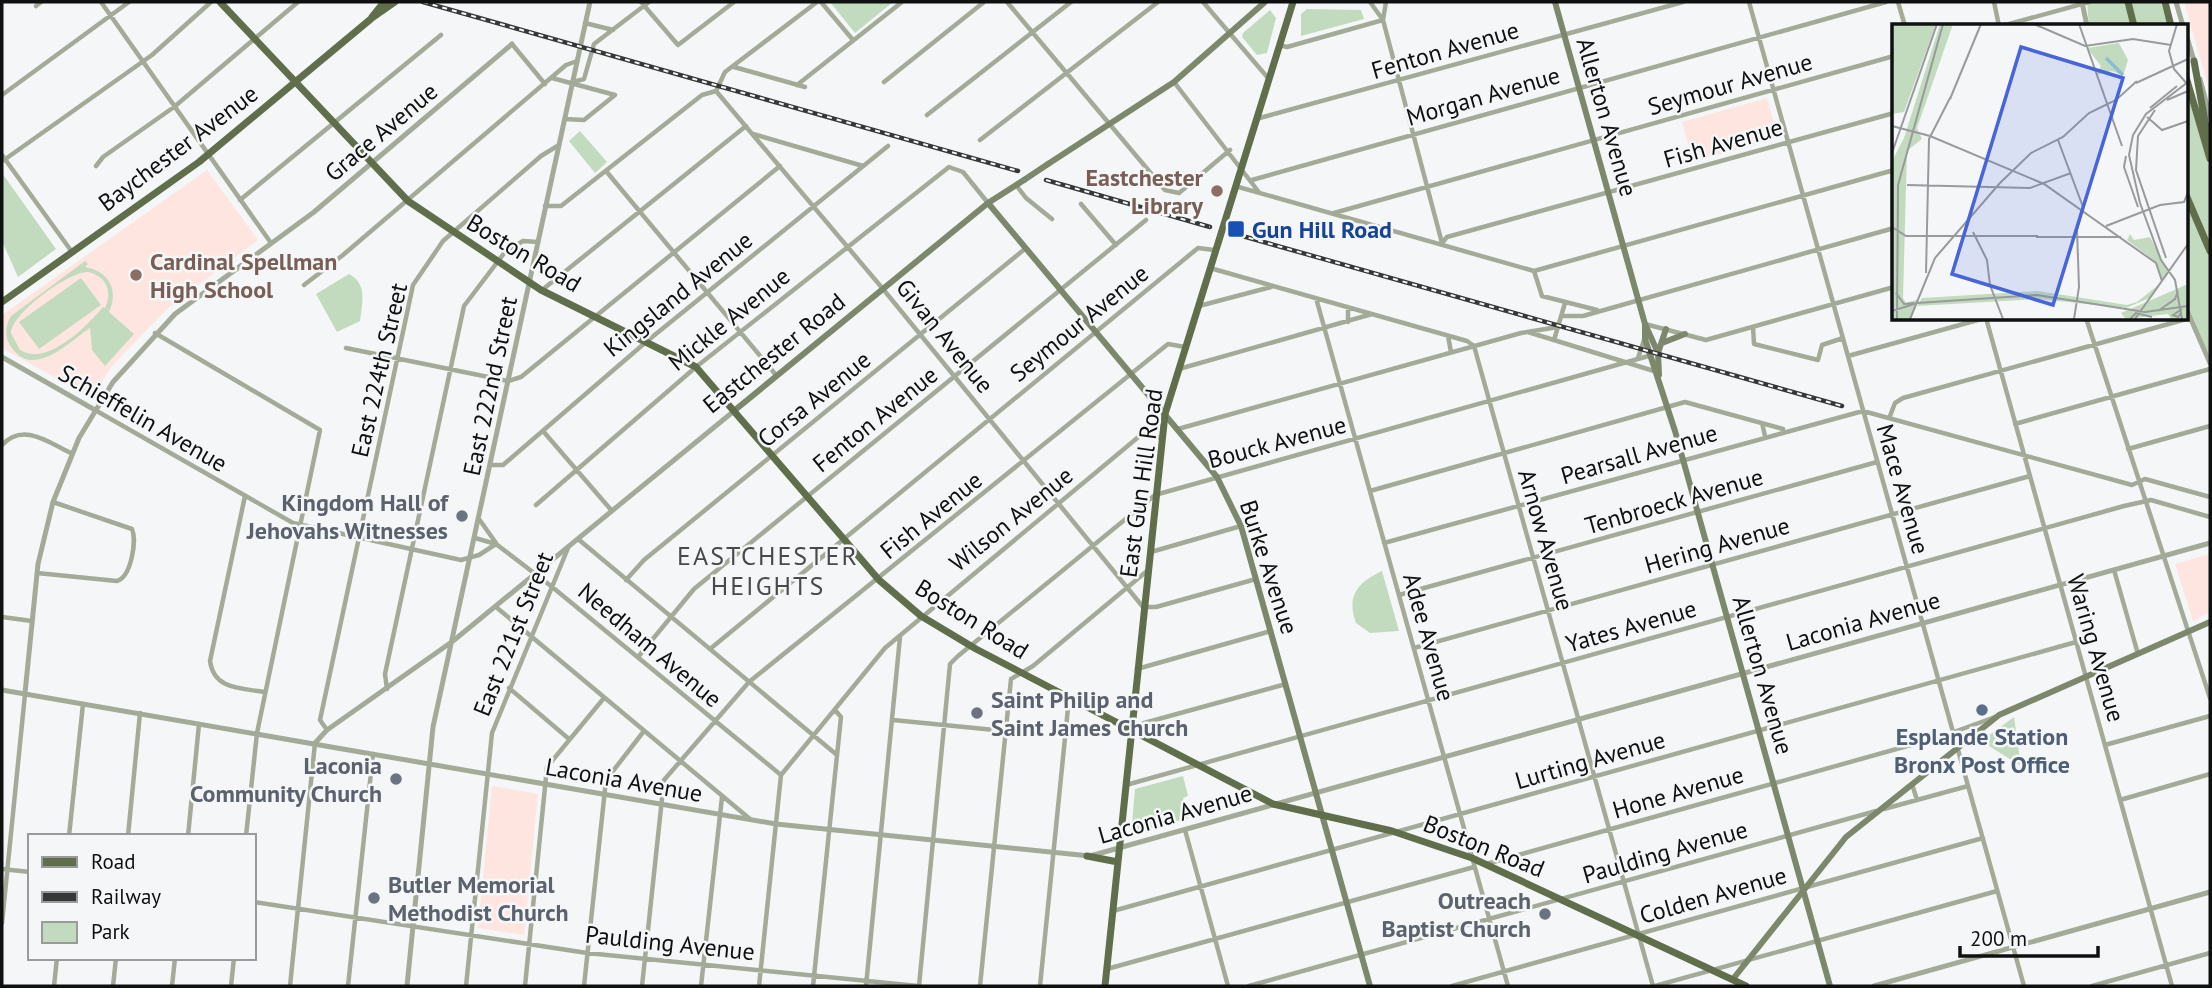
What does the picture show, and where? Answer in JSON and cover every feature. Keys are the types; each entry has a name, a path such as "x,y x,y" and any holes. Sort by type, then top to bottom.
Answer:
{"main road":[{"name":"Boston Road","path":"220,2 408,201 541,290 696,367 879,580 921,616 1021,673 1273,804 1392,831 1472,858 1714,970 1731,983 1746,986"},
{"name":"Baychester Avenue","path":"372,18 384,2"},
{"name":"Baychester Avenue","path":"2,302 208,155 372,18 396,2"},
{"name":"Eastchester Road","path":"735,410 988,203 1174,82 1265,2"},
{"name":"East Gun Hill Road","path":"1105,986 1165,414 1293,2"},
{"name":"Allerton Avenue","path":"1555,2 1639,300 1649,356 1668,407 1830,986"},
{"path":"2128,2 2134,24"},
{"path":"2165,2 2170,24"},
{"path":"2194,61 2203,98 2207,148"},
{"path":"2188,84 2210,159"},
{"path":"2188,200 2210,251"},
{"name":"Burke Avenue","path":"988,203 1217,477 1241,526 1370,986"},
{"name":"Allerton Avenue","path":"1645,324 1650,328 1658,353 1656,373"},
{"path":"1658,353 1666,329"},
{"path":"1662,343 1685,334"},
{"path":"1731,983 1803,888 1846,837 1999,715 2210,622"},
{"path":"1087,856 1118,862"}],"street":[{"path":"36,6 41,2"},
{"path":"2,923 4,869 37,573 53,502 71,453 113,382 154,333 192,299 271,243 101,2"},
{"path":"2,94 129,2"},
{"path":"72,252 3,158 142,62 211,2"},
{"path":"96,166 103,157 174,107 298,2"},
{"name":"East 222nd Street","path":"407,986 433,727 590,2"},
{"path":"573,82 584,79 594,44 645,3 678,45 734,2"},
{"path":"545,206 561,206 702,95 716,91 719,80 734,67 819,2 853,40"},
{"path":"797,85 902,2"},
{"path":"884,82 984,2"},
{"path":"1007,2 1158,184 1171,192 1179,193 1230,150"},
{"path":"927,115 1071,2"},
{"path":"980,140 1065,71 1158,2"},
{"path":"1203,2 1268,78"},
{"path":"1370,2 1383,20 1443,243"},
{"path":"1383,20 1385,2"},
{"name":"Fenton Avenue","path":"1256,119 1683,2"},
{"name":"Mace Avenue","path":"1749,2 2024,986"},
{"name":"Morgan Avenue","path":"1252,180 1886,2"},
{"path":"1898,2 1904,24"},
{"path":"1994,2 2000,24"},
{"path":"2007,24 2085,2 2087,24"},
{"path":"2176,2 2182,24"},
{"path":"1279,45 1287,47 1383,20"},
{"path":"585,23 614,30"},
{"path":"240,200 336,124 441,35"},
{"path":"2188,41 2194,61"},
{"path":"512,44 545,84"},
{"name":"Grace Avenue","path":"271,243 314,212 512,44"},
{"name":"Seymour Avenue","path":"1334,214 1892,57"},
{"path":"304,285 408,201 570,62 577,61"},
{"path":"734,67 805,87"},
{"path":"550,79 558,78 615,95 584,120 565,119"},
{"path":"1174,82 1230,150 1258,192"},
{"name":"Givan Avenue","path":"716,91 815,206 1143,607"},
{"path":"2203,98 2210,117"},
{"name":"Fish Avenue","path":"1443,243 1447,237 1892,114"},
{"path":"541,290 746,126"},
{"path":"753,134 864,166"},
{"name":"East 224th Street","path":"327,730 320,720 413,285 443,241 541,156 559,145"},
{"name":"Kingsland Avenue","path":"491,465 503,465 646,342 888,146"},
{"path":"346,348 508,381 521,377 780,166"},
{"name":"Burke Avenue","path":"950,167 963,172 988,203"},
{"name":"Mickle Avenue","path":"536,505 696,367 950,167"},
{"path":"606,171 776,376"},
{"path":"1235,186 1534,271 1892,171"},
{"path":"1016,185 1026,198 1052,219"},
{"path":"1081,204 1116,245"},
{"name":"Fenton Avenue","path":"638,657 694,589 1146,220"},
{"path":"1561,316 1583,316 1892,229"},
{"path":"387,689 385,674 464,306 498,261 516,244 538,242"},
{"name":"Corsa Avenue","path":"626,580 644,560 1027,247"},
{"name":"Seymour Avenue","path":"710,649 1198,248 1214,250"},
{"path":"1209,268 1448,336 1474,346"},
{"path":"1534,271 1542,296 1599,311"},
{"path":"1249,279 1249,293"},
{"path":"1198,307 1272,286"},
{"path":"1645,324 1706,340 1892,288"},
{"name":"Adee Avenue","path":"1316,298 1508,986"},
{"path":"1554,340 1565,303"},
{"path":"1348,307 1348,321"},
{"path":"2188,313 2210,363"},
{"path":"1178,369 1372,314"},
{"path":"1848,356 1979,320"},
{"name":"Waring Avenue","path":"1987,320 2172,986"},
{"path":"2088,320 2210,698"},
{"path":"1891,416 1899,399 2183,320"},
{"path":"1178,429 1451,352 1526,332 1558,327"},
{"path":"1753,327 1754,344 1818,360 1822,345 1843,338"},
{"path":"1526,332 1656,373"},
{"path":"154,333 319,427 264,692 246,834"},
{"path":"1448,336 1451,352"},
{"path":"1638,359 1645,339"},
{"name":"Fish Avenue","path":"642,986 664,780 680,761 749,682 879,580 1168,344 1185,347"},
{"name":"Arnow Avenue","path":"1474,346 1654,986"},
{"name":"Bouck Avenue","path":"919,986 950,664 971,646 1155,495 1658,353"},
{"path":"1601,356 1605,368"},
{"name":"Schieffelin Avenue","path":"2,357 300,525 470,559"},
{"path":"2015,424 2210,369"},
{"path":"1370,491 1685,402 1786,430"},
{"name":"Eastchester Road","path":"315,743 327,730 453,641 496,607 735,410"},
{"path":"1863,411 1891,416 2132,485 2145,479 2210,497"},
{"name":"Pearsall Avenue","path":"1384,543 1786,430 1863,411"},
{"path":"1762,423 1765,436"},
{"path":"2128,449 2210,426"},
{"path":"543,431 612,511"},
{"path":"2,445 13,436 29,434 71,453"},
{"name":"Wilson Avenue","path":"780,775 885,648 921,616 1142,434 1162,438"},
{"name":"Tenbroeck Avenue","path":"1399,595 1878,462"},
{"name":"Hering Avenue","path":"1413,648 2030,476"},
{"path":"245,496 209,661 215,677 224,684 264,692"},
{"path":"2145,501 2151,500 2210,517"},
{"name":"Yates Avenue","path":"1126,785 2145,501"},
{"path":"37,573 117,581 127,573 134,538 132,529 53,502"},
{"name":"Needham Avenue","path":"479,519 496,544 551,586 780,775"},
{"path":"1149,552 1241,526"},
{"name":"Needham Avenue","path":"475,538 496,544"},
{"path":"578,539 837,755"},
{"name":"Laconia Avenue","path":"2,690 776,824 1087,856 2210,543"},
{"path":"470,559 496,544"},
{"name":"East 221st Street","path":"466,986 492,733 529,636 568,547"},
{"path":"980,986 1012,679 1147,570"},
{"path":"2114,570 2138,655"},
{"path":"1143,607 1156,607 1256,579"},
{"path":"496,607 751,820"},
{"path":"2,617 32,621"},
{"path":"1137,669 1271,631"},
{"path":"866,984 900,637"},
{"name":"Lurting Avenue","path":"1113,911 2076,642"},
{"path":"1131,731 1143,724 1286,684"},
{"path":"509,688 569,739"},
{"path":"525,986 547,767 604,698"},
{"path":"1040,986 1069,698"},
{"path":"69,834 83,703"},
{"path":"813,986 841,717 835,710"},
{"path":"128,834 140,713"},
{"name":"Hone Avenue","path":"1486,864 1953,732 1999,715"},
{"path":"2105,745 2210,716"},
{"path":"892,720 1005,732"},
{"path":"187,834 199,723"},
{"path":"584,986 606,780 644,731"},
{"path":"290,986 315,743"},
{"path":"348,986 373,754"},
{"path":"2120,800 2210,774"},
{"path":"759,986 780,775"},
{"path":"1912,784 1917,800"},
{"name":"Paulding Avenue","path":"1249,986 1968,786"},
{"path":"701,986 722,796"},
{"path":"1185,830 1228,986"},
{"name":"Colden Avenue","path":"1452,986 1983,838"},
{"path":"1107,969 1474,867"},
{"path":"4,869 28,872"},
{"path":"1654,986 1997,891"},
{"path":"1874,986 2210,892"},
{"name":"Paulding Avenue","path":"256,902 587,953 761,970 866,984 919,986"},
{"path":"2092,986 2210,953"},
{"path":"54,986 57,960"},
{"path":"113,986 116,960"},
{"path":"172,986 175,960"},
{"path":"231,986 234,960"}],"shaded area":[{"path":"2184,2 2210,2 2210,93"},
{"path":"1767,98 1778,138 1693,162 1682,122"},
{"name":"Cardinal Spellman High School","path":"207,170 258,240 167,309 112,366 91,398 2,348 2,315"},
{"path":"2210,554 2210,612 2193,621 2175,564"},
{"path":"492,786 538,794 524,935 478,928"}],"green space":[{"path":"830,2 893,2 855,33"},
{"path":"2087,2 2161,2 2167,24 2089,24"},
{"path":"1307,9 1361,10 1364,19 1301,36 1301,14"},
{"path":"1270,10 1276,18 1267,53 1257,55 1242,37 1243,33"},
{"path":"2188,96 2210,170 2210,357 2188,306"},
{"path":"580,131 607,162 595,173 569,141"},
{"path":"2,173 56,249 18,277 2,241"},
{"path":"85,261 88,264 85,267 106,277 113,296 109,312 134,334 105,366 92,350 90,328 51,355 31,360 21,357 8,340 7,328 11,316","holes":["79,274 94,274 103,281 108,290 105,308 54,349 31,354 20,350 11,333 21,315 55,286"]},
{"path":"349,274 359,283 361,289 360,321 337,332 316,294"},
{"path":"81,278 101,305 39,349 19,322"},
{"path":"1382,571 1399,631 1370,633 1356,623 1352,605 1361,585"},
{"path":"2014,717 2021,766 1981,741"},
{"path":"1183,776 1188,796 1183,798 1188,818 1131,834 1135,789"}],"railway":[{"path":"423,2 1018,171"},
{"path":"1046,180 1210,227"},
{"path":"1239,235 1842,406"}],"place":[{"name":"Eastchester Library","path":"1217,191"},
{"name":"Gun Hill Road","path":"1236,229"},
{"name":"Cardinal Spellman High School","path":"136,275"},
{"name":"Kingdom Hall of Jehovahs Witnesses","path":"462,516"},
{"name":"Esplande Station Bronx Post Office","path":"1982,710"},
{"name":"Saint Philip and Saint James Church","path":"977,713"},
{"name":"Laconia Community Church","path":"396,779"},
{"name":"Butler Memorial Methodist Church","path":"374,898"},
{"name":"Outreach Baptist Church","path":"1545,914"}],"district":[{"name":"EASTCHESTER HEIGHTS","path":"768,570"}]}
